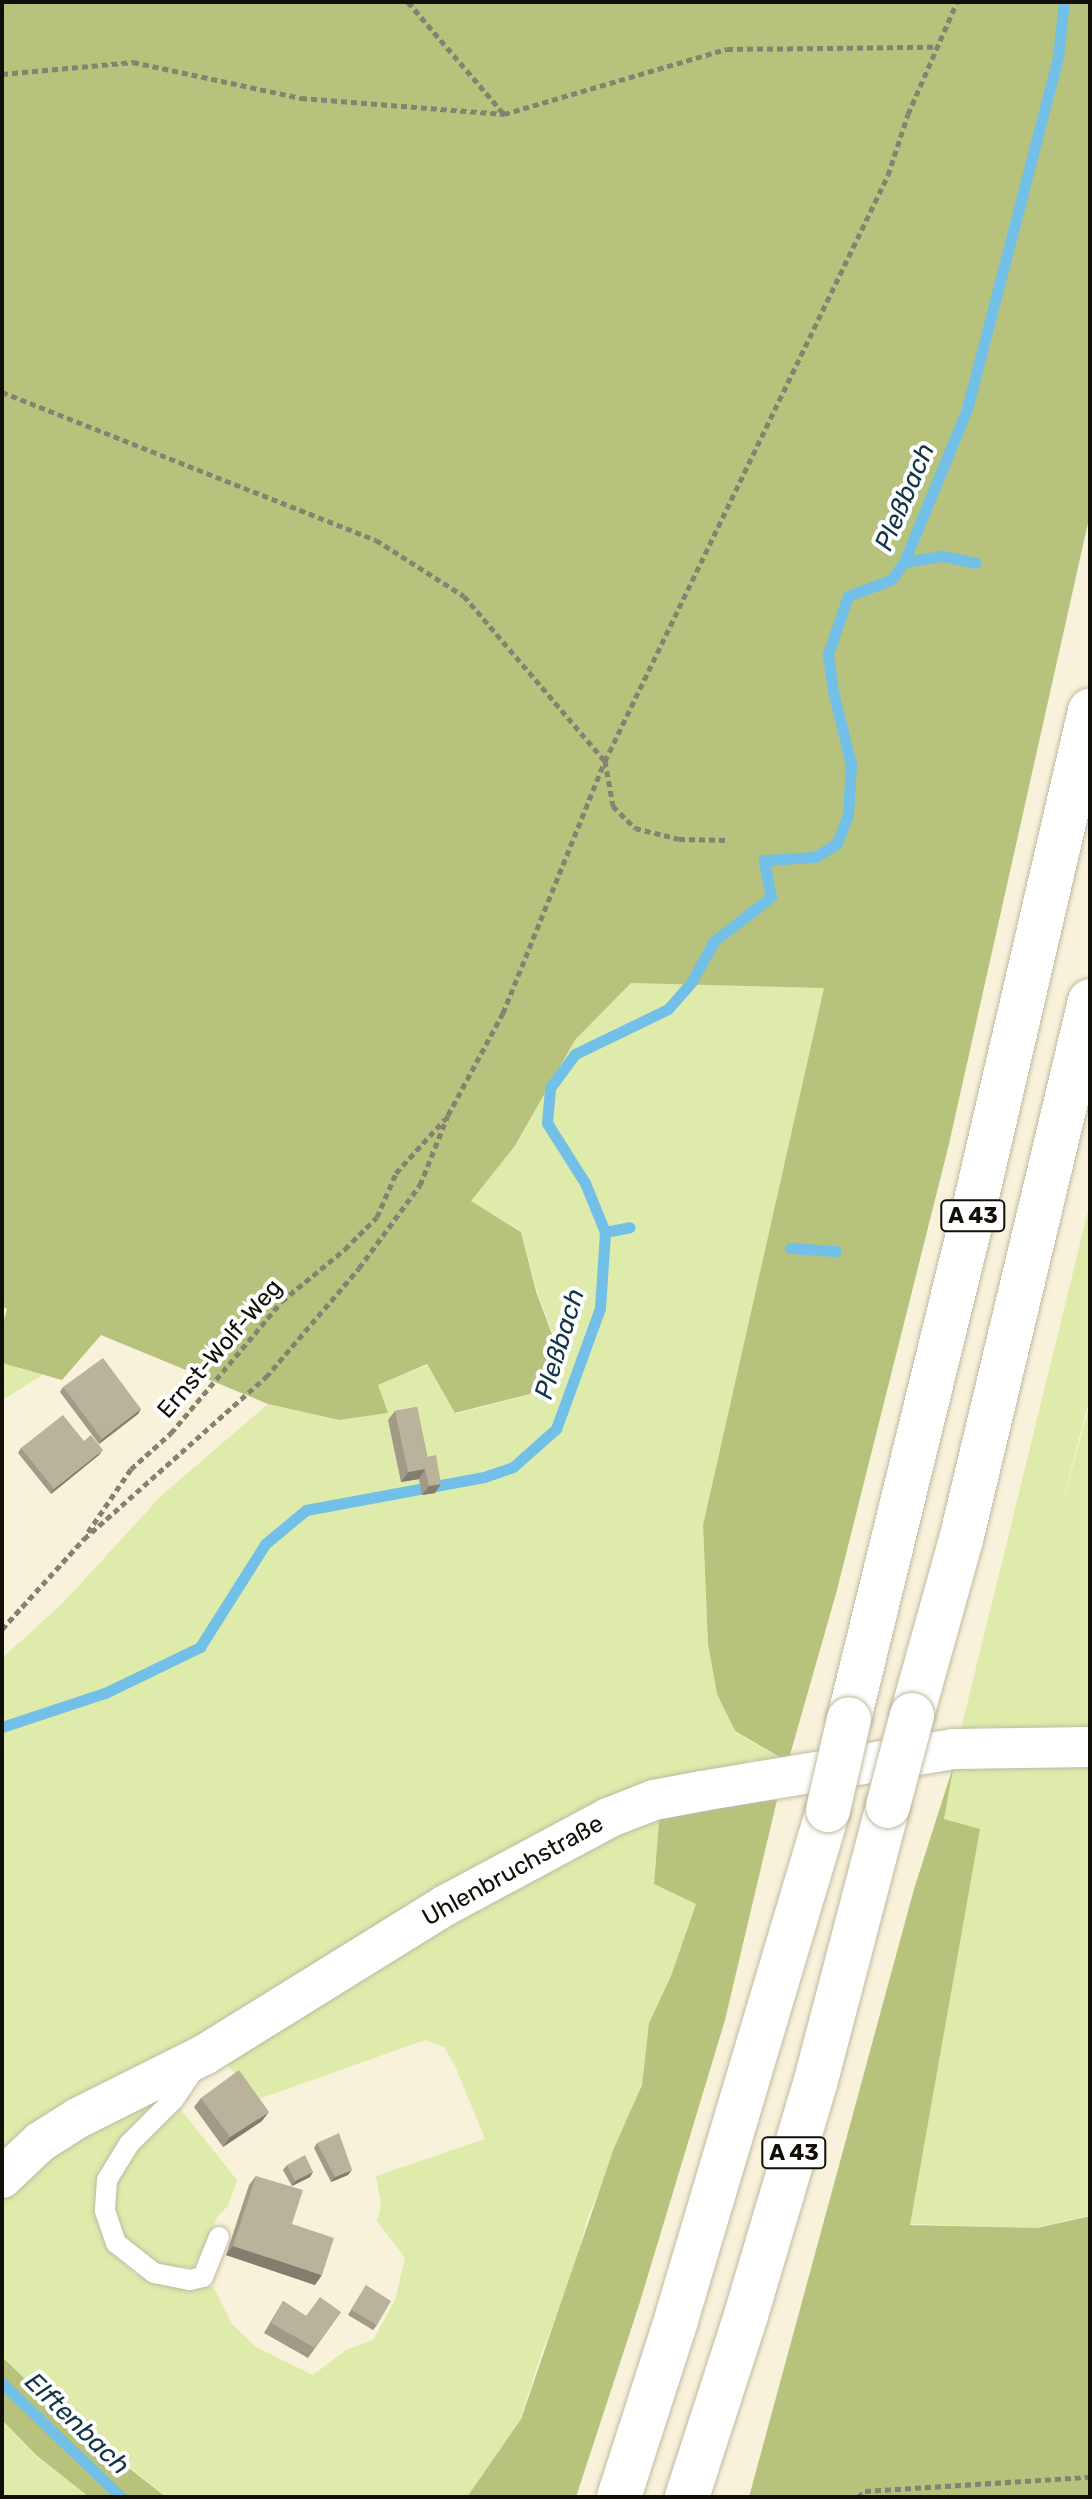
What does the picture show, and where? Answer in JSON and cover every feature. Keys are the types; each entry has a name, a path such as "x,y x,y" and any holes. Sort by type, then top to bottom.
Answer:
{"highway":[{"name":"A 43","path":"619,2497 680,2306 828,1810 971,1222 1090,711"},
{"name":"A 43","path":"687,2497 746,2315 815,2084 961,1540 1090,1001"}],"street":[{"name":"Uhlenbruchstraße","path":"2,2178 40,2142 78,2118 204,2055 336,1972 546,1849 608,1818 654,1800 954,1749 1090,1747"}],"lane":[{"path":"204,2055 174,2099 129,2144 107,2180 105,2211 116,2243 154,2273 190,2280 203,2277 219,2237"}],"path":[{"path":"408,2 504,114"},
{"path":"2,1629 84,1539 277,1365 359,1268 420,1185 448,1115 503,1013 605,761 888,175 935,47 957,2"},
{"path":"2,74 133,62 301,98 504,114 727,49 935,47"},
{"path":"2,392 376,540 464,596 605,761 613,806 635,828 679,839 729,840"},
{"name":"Ernst-Wolf-Weg","path":"84,1539 131,1469 171,1433 282,1301 345,1249 377,1217 396,1173 448,1115"},
{"path":"858,2497 865,2491 1090,2477"}],"green space":[{"path":"2,2 1090,2 1090,514 949,1144 837,1590 788,1762 735,1731 717,1694 708,1644 703,1525 824,988 631,983 575,1040 515,1146 471,1201 521,1232 536,1291 559,1353 530,1394 455,1413 427,1364 378,1385 388,1413 339,1420 268,1404 101,1335 62,1380 2,1363 2,1327 7,1309 2,1306"},
{"path":"631,983 824,988 703,1525 708,1645 717,1693 735,1732 782,1759 752,1760 622,1803 2,2165 2,1658 61,1605 161,1496 268,1404 339,1420 387,1413 377,1385 427,1365 456,1414 530,1394 560,1352 537,1291 521,1231 470,1201 515,1147 575,1040"},
{"path":"1090,1203 1090,1397 1059,1516 1090,1403 1090,1739 985,1726 960,1733"},
{"path":"2,1363 43,1375 2,1400"},
{"path":"953,1764 1090,1766 1090,2215 1035,2228 909,2224 944,1819"},
{"path":"954,1764 944,1819 980,1829 910,2225 1037,2228 1090,2216 1090,2497 749,2497 914,1889"},
{"path":"777,1800 725,2020 639,2305 576,2497 467,2497 521,2419 614,2148 642,2085 649,2023 671,1976 696,1904 654,1884 660,1808"},
{"path":"660,1808 654,1883 696,1904 671,1977 649,2023 642,2084 587,2220 571,2281 543,2349 520,2420 467,2497 167,2497 69,2419 2,2358 2,2189 42,2150 169,2095 98,2216 104,2239 121,2261 135,2274 153,2281 198,2288 213,2286 232,2324 256,2347 313,2375 346,2350 373,2340 395,2300 405,2258 377,2221 381,2205 376,2176 485,2139 455,2066 444,2047 425,2040 256,2100 226,2063 272,2020"},
{"path":"178,2106 237,2180 228,2206 218,2216 194,2267 157,2264 131,2250 116,2226 112,2185 140,2144"},
{"path":"2,2357 68,2420 166,2497 89,2497 37,2456 2,2420"},
{"path":"2,2420 37,2457 89,2497 2,2497"}],"building":[{"path":"103,1358 141,1409 102,1439 63,1387"},
{"path":"417,1407 427,1457 436,1455 441,1484 429,1486 425,1469 408,1472 395,1411"},
{"path":"63,1415 84,1441 91,1435 103,1450 54,1489 21,1448"},
{"path":"239,2070 269,2112 230,2137 201,2098"},
{"path":"339,2133 352,2170 335,2177 317,2143"},
{"path":"305,2155 313,2172 295,2181 287,2165"},
{"path":"256,2176 303,2190 292,2224 334,2238 322,2275 233,2246"},
{"path":"366,2285 391,2301 377,2325 351,2310"},
{"path":"320,2297 341,2312 315,2348 271,2323 283,2301 306,2316"}],"waterway":[{"name":"Pleßbach","path":"2,1727 105,1693 200,1647 265,1544 306,1510 484,1477 513,1467 556,1429 600,1308 605,1232 585,1183 547,1123 550,1088 575,1054 668,1009 692,981 714,941 771,897 764,860 815,857 837,843 848,815 851,764 833,691 828,654 848,596 891,580 904,562 967,409 1058,57 1064,2"},
{"path":"904,562 943,556 975,563"},
{"path":"605,1232 630,1227"},
{"path":"790,1248 836,1251"},
{"name":"Elftenbach","path":"2,2383 121,2497"}]}
